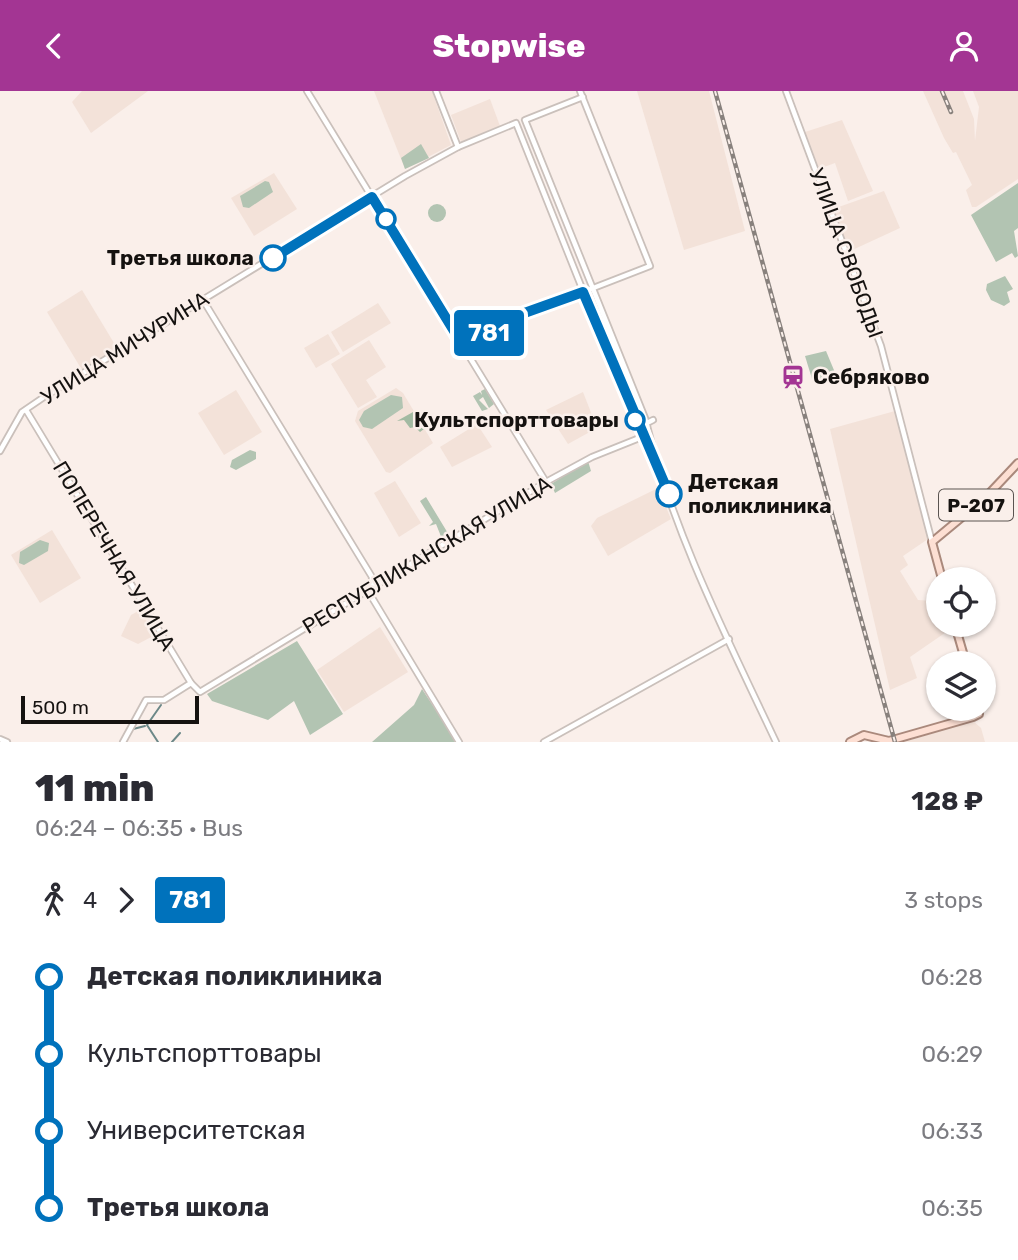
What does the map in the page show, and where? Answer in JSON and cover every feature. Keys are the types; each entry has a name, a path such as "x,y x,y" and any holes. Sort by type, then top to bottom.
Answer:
{"main road":[{"name":"Р-207","path":"932,542 985,498 1018,463"},
{"name":"УЛИЦА СВОБОДЫ","path":"932,542 939,567"},
{"path":"850,742 864,735 883,742 894,740 950,721"}],"street":[{"path":"307,91 546,482"},
{"path":"436,91 458,147"},
{"path":"580,91 650,266 583,292"},
{"name":"УЛИЦА СВОБОДЫ","path":"786,91 881,345 932,542"},
{"path":"583,97 525,120 646,423 650,444"},
{"name":"УЛИЦА МИЧУРИНА","path":"26,410 372,197 458,147 516,123 549,207"},
{"path":"559,203 549,207 583,292 636,422 650,444 729,639 776,742"},
{"path":"203,300 372,577 382,582"},
{"path":"0,451 26,410"},
{"name":"ПОПЕРЕЧНАЯ УЛИЦА","path":"26,410 191,683"},
{"path":"636,422 646,423"},
{"name":"РЕСПУБЛИКАНСКАЯ УЛИЦА","path":"191,683 200,692 209,689 363,594 371,592 382,582 546,482 592,457 637,439 646,423"},
{"path":"637,439 650,444"},
{"path":"372,577 371,592 458,742"},
{"path":"544,742 729,639"},
{"path":"123,742 146,700 164,699 191,683"},
{"path":"0,739 7,742"}],"shaded area":[{"path":"82,91 148,91 91,133 72,102"},
{"path":"374,91 432,91 451,145 405,169"},
{"path":"637,91 709,91 745,231 684,250"},
{"path":"923,91 963,91 974,119 975,141 979,107 973,91 1018,91 1018,179 972,207 966,190 972,185 956,152 953,153 944,138"},
{"path":"490,99 500,126 461,142 451,115"},
{"path":"842,120 873,191 848,201 835,163 819,169 805,132"},
{"path":"274,173 297,209 254,236 231,198"},
{"path":"884,191 900,228 848,252 833,209"},
{"path":"82,290 117,348 82,370 47,312"},
{"path":"378,303 391,323 343,352 331,332"},
{"path":"328,334 340,354 316,368 304,348"},
{"path":"369,340 386,367 366,380 377,397 358,408 331,364"},
{"path":"396,388 403,393 433,443 390,473 386,472 355,421 358,411"},
{"path":"236,390 262,432 224,455 198,413"},
{"path":"583,392 597,428 568,444 546,410"},
{"path":"895,411 928,539 903,556 908,565 900,571 918,600 926,600 926,637 939,637 910,657 917,678 890,690 830,429"},
{"path":"477,424 492,447 452,467 440,447"},
{"path":"395,481 421,523 399,537 374,493"},
{"path":"658,488 671,519 608,556 591,526 597,518"},
{"path":"52,530 81,578 40,603 11,555"},
{"path":"140,610 155,635 138,644 121,636 131,615"},
{"path":"380,627 408,672 344,712 317,670"},
{"path":"973,721 981,728 985,742 904,742"}],"green space":[{"path":"421,144 429,158 405,169 401,158"},
{"path":"265,181 269,182 273,192 249,208 243,207 240,196"},
{"path":"1018,183 1018,228 1014,231 1018,256 1015,258 1012,253 996,262 971,215"},
{"path":"437,204 443,207 446,213 443,219 437,222 431,219 428,213 431,207"},
{"path":"1005,276 1013,289 1007,292 1010,302 1004,306 991,300 986,290 987,284"},
{"path":"826,351 836,375 813,382 805,356"},
{"path":"485,389 494,404 489,408 483,397 479,400 488,409 482,411 473,396 480,392 482,395 481,391"},
{"path":"391,395 402,397 403,408 372,429 363,427 359,420 364,411"},
{"path":"413,412 424,429 420,432 415,427 410,428 404,420 397,421"},
{"path":"250,450 256,452 256,459 236,470 230,467 232,460"},
{"path":"588,461 591,471 555,493 551,484"},
{"path":"426,497 449,535 442,539 436,524 429,526 433,522 420,501"},
{"path":"40,540 49,543 48,551 24,565 19,563 20,552"},
{"path":"297,641 343,714 310,735 294,701 268,720 212,701 207,694"},
{"path":"422,689 457,742 372,742 414,705"}],"waterway":[{"path":"158,742 147,725 161,705"},
{"path":"133,729 145,726"},
{"path":"172,742 180,733"}],"railway":[{"path":"715,91 895,742"},
{"path":"942,91 951,112"}],"bus line":[{"name":"781","path":"273,258 372,197 465,349 526,311 583,292 637,424 650,444 669,494"}],"place":[{"name":"Третья школа","path":"273,258"},
{"name":"Себряково","path":"793,377"},
{"name":"Культспорттовары","path":"635,420"},
{"name":"Детская поликлиника","path":"669,494"}]}
